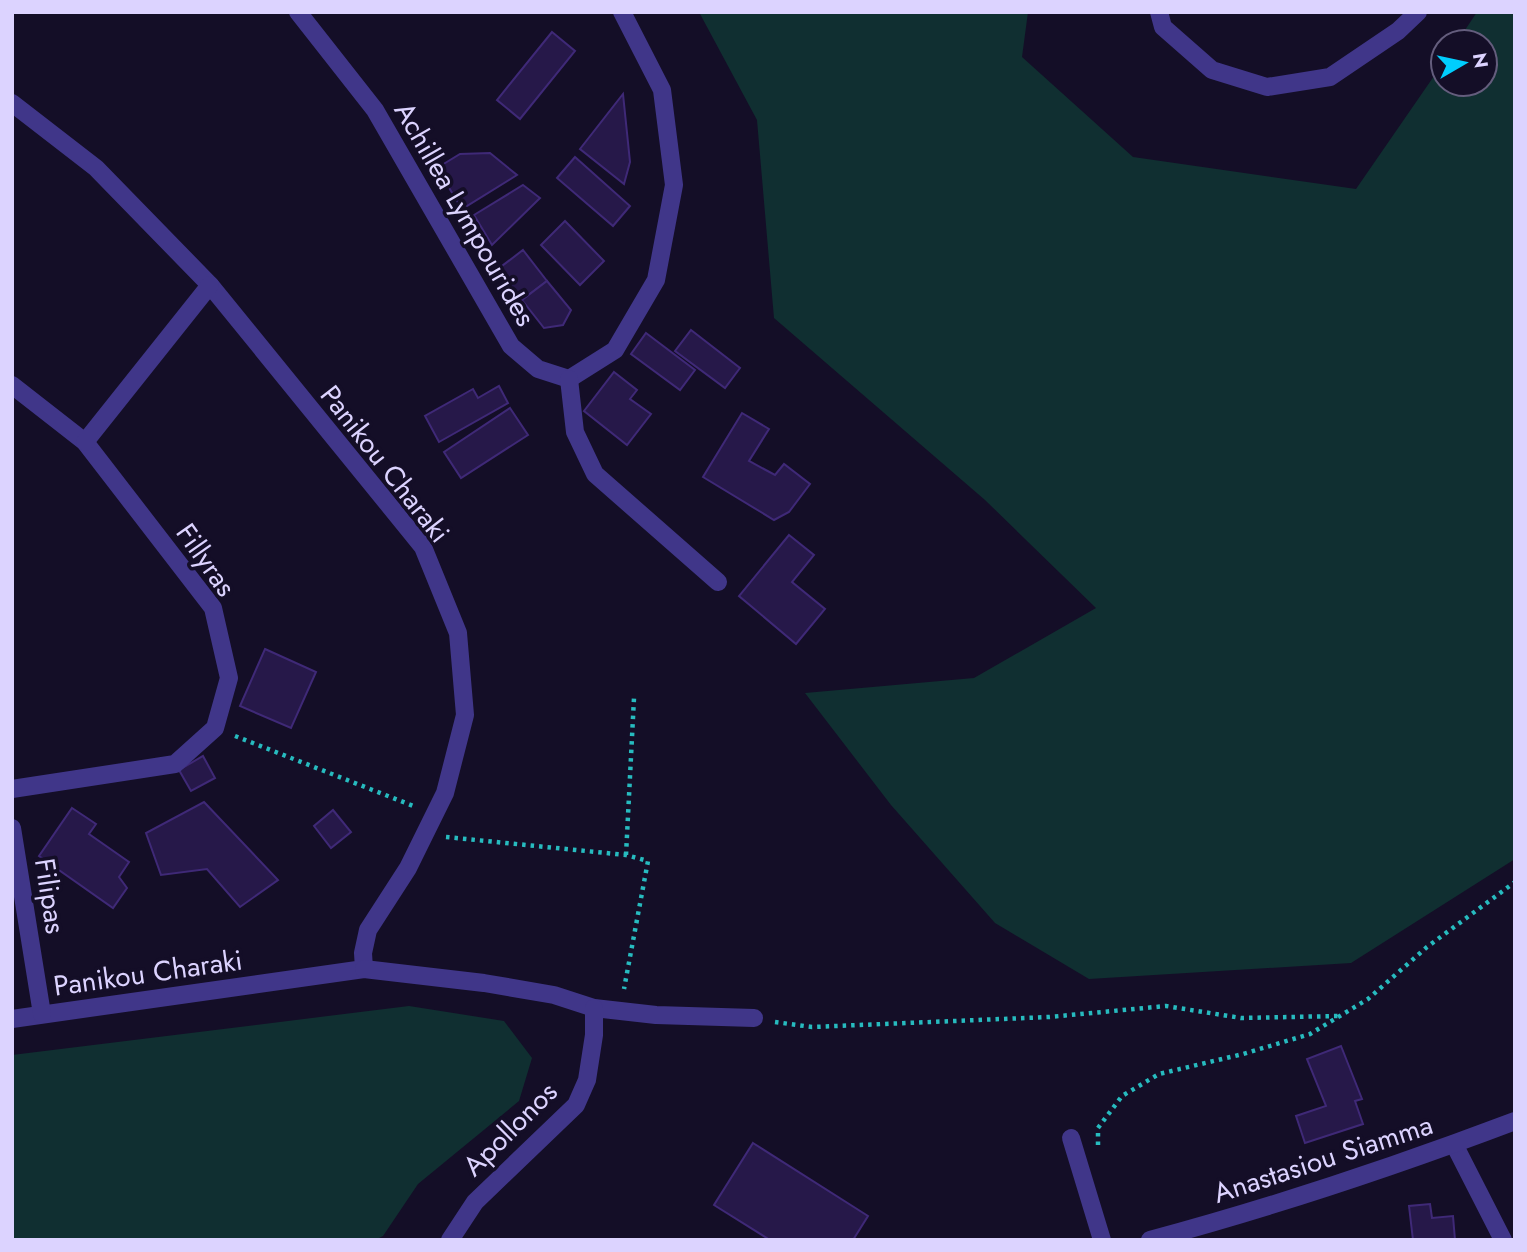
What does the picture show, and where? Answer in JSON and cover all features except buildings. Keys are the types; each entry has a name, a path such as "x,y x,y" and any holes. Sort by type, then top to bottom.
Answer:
{"street":[{"name":"Achillea Lympourides","path":"298,12 375,110 511,346 538,369 569,379"},
{"path":"622,12 662,90 674,185 656,280 615,350 569,379 575,432 595,474 718,582"},
{"path":"1159,12 1163,27 1212,70 1267,87 1330,77 1398,31 1418,12"},
{"name":"Panikou Charaki","path":"12,103 96,168 210,285 423,547 458,633 466,715 445,793 408,868 368,930 363,953 364,969 12,1020"},
{"path":"85,442 210,285"},
{"name":"Fillyras","path":"12,385 85,442 213,608 229,678 215,728"},
{"path":"12,789 175,764 215,728"},
{"name":"Filipas","path":"12,828 42,1014"},
{"path":"364,969 484,983 554,995 594,1008 754,1018"},
{"name":"Apollonos","path":"450,1240 475,1202 576,1105 587,1080 594,1035 594,1008"},
{"name":"Anastasiou Siamma","path":"1150,1240 1211,1232 1515,1121"},
{"path":"1072,1138 1102,1240"},
{"name":"Anastasiou Siamma","path":"1454,1144 1503,1240"}],"path":[{"path":"626,855 634,698"},
{"path":"215,728 434,814"},
{"path":"424,834 626,855 648,861 620,1011"},
{"path":"1098,1150 1098,1128 1122,1096 1159,1074 1310,1034 1368,999 1427,947 1515,882"},
{"path":"754,1018 812,1027 1049,1017 1166,1006 1241,1018 1340,1016"}],"green space":[{"path":"699,12 1028,12 1022,57 1133,157 1356,189 1429,83 1429,98 1499,98 1499,28 1466,28 1477,12 1515,12 1515,859 1351,963 1089,979 995,923 891,805 805,693 974,678 1096,608 985,500 774,318 757,120"},
{"path":"409,1006 504,1021 532,1058 519,1101 418,1184 383,1236 375,1240 12,1240 12,1055"}]}
